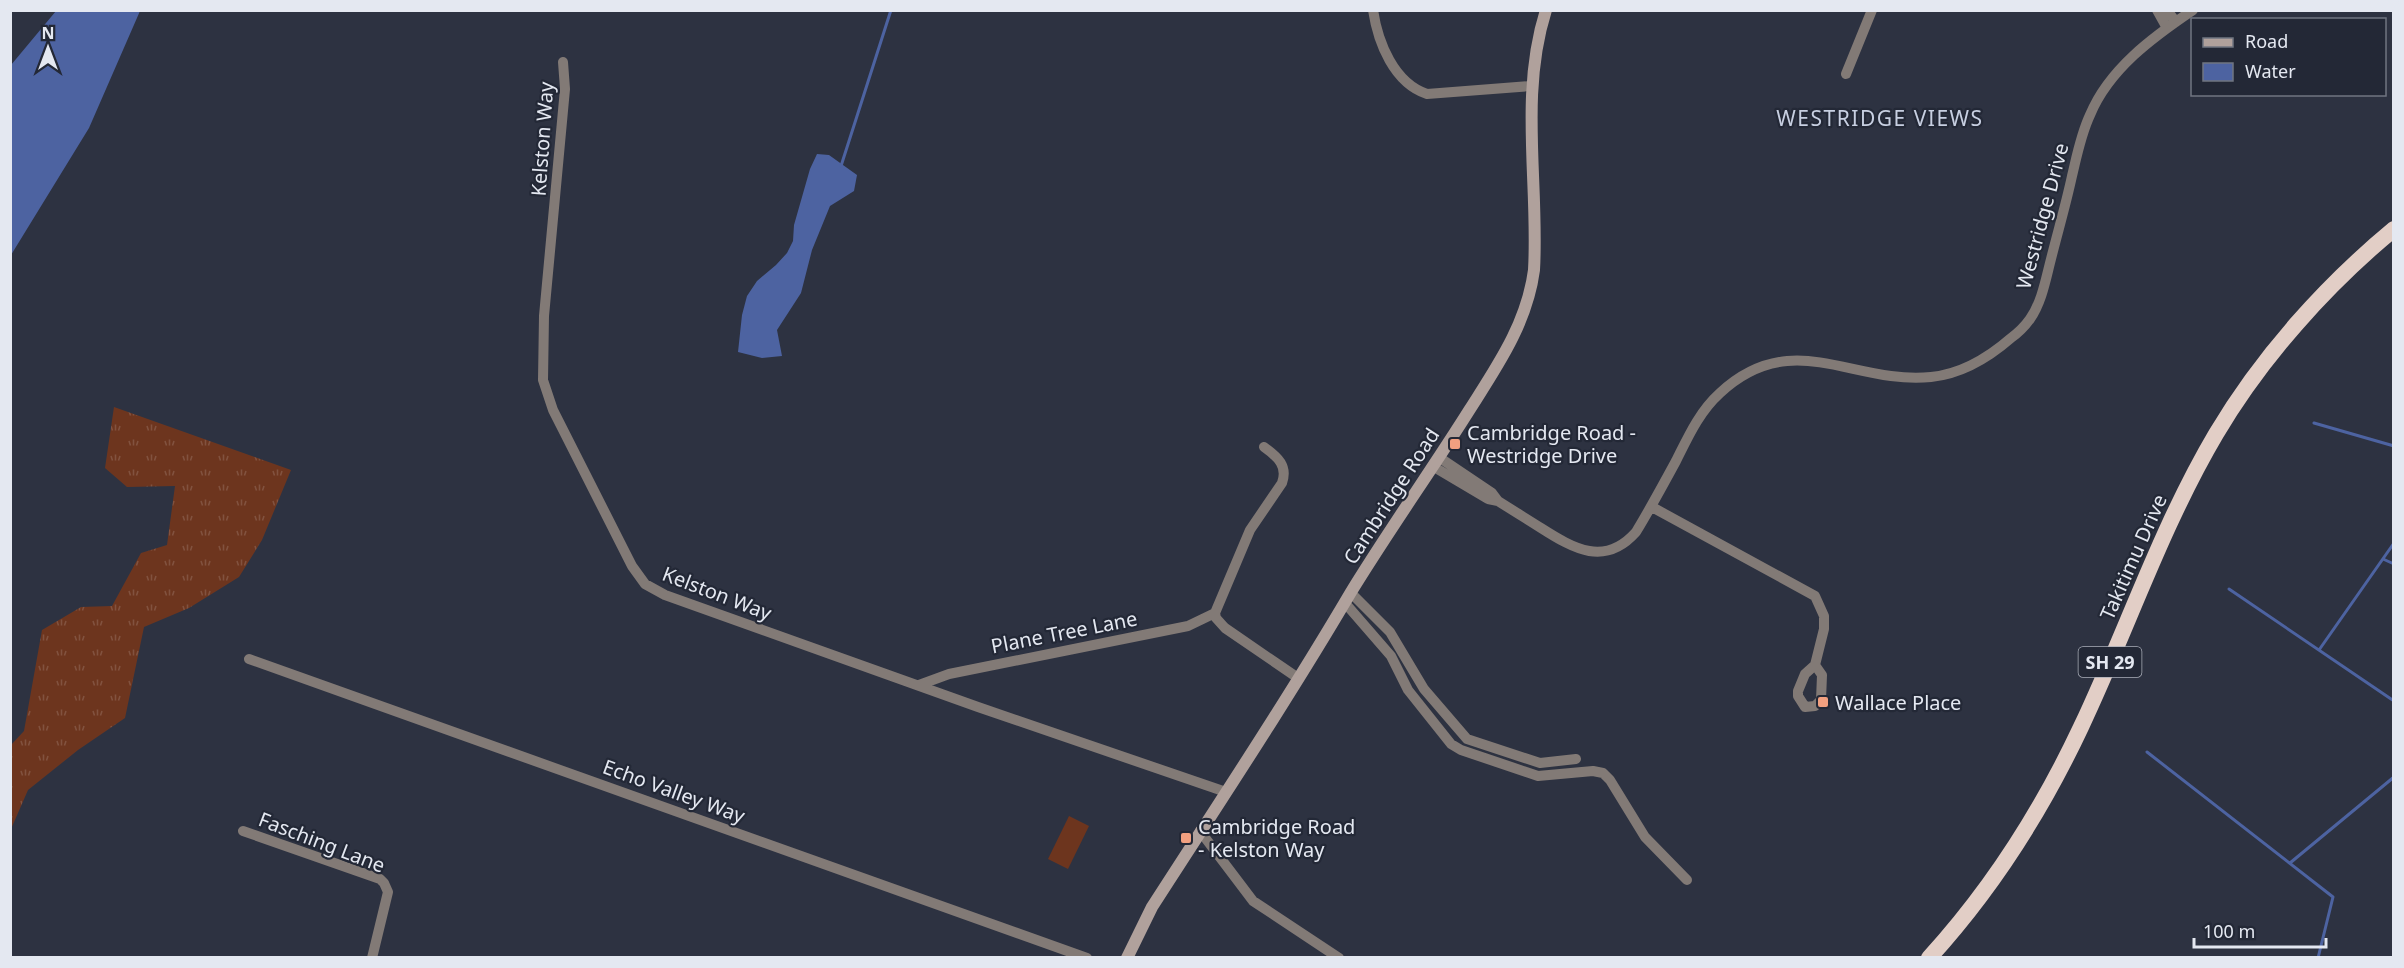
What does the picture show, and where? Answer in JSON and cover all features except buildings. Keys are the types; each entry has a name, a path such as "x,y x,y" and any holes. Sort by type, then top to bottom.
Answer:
{"highway":[{"name":"Takitimu Drive","path":"1929,957 1959,923 2006,859 2047,793 2081,728 2176,511 2216,434 2244,392 2292,331 2337,282 2394,229"}],"main road":[{"name":"Cambridge Road","path":"1127,957 1152,907 1437,462 1502,358 1521,322 1530,298 1535,253 1531,86 1536,49 1546,10"}],"street":[{"path":"1373,10 1376,32 1396,71 1415,90 1427,94 1531,86"},
{"path":"1846,74 1872,10"},
{"path":"2157,10 2171,25"},
{"path":"2167,10 2171,25"},
{"name":"Westridge Drive","path":"1437,462 1492,493 1498,501 1570,546 1590,552 1610,550 1629,540 1652,507 1706,407 1732,382 1746,374 1780,361 1806,360 1829,362 1899,376 1931,377 1948,374 1982,361 2015,335 2031,318 2042,293 2078,149 2090,114 2111,79 2171,25 2193,10"},
{"name":"Kelston Way","path":"563,62 565,89 544,316 543,380 553,410 632,566 645,584 653,590 919,686 1226,792"},
{"path":"1264,447 1278,458 1284,468 1285,476 1250,530 1215,613 1216,618 1225,628 1298,678"},
{"path":"1652,507 1815,596 1824,616 1815,665"},
{"path":"1348,598 1390,632 1424,689 1467,739 1540,763 1576,759"},
{"path":"1348,598 1392,656 1408,690 1451,744 1470,753 1538,776 1578,771 1603,773 1610,780 1645,837 1687,880"},
{"name":"Plane Tree Lane","path":"919,686 949,674 1188,626 1215,613"},
{"name":"Echo Valley Way","path":"249,660 1087,957"},
{"name":"Fasching Lane","path":"243,831 380,879 388,892 372,957"},
{"path":"1200,831 1253,901 1339,957"}],"green space":[{"path":"114,407 291,470 262,540 239,577 189,608 144,627 125,718 78,750 28,790 11,829 11,745 24,731 42,630 81,607 112,606 141,553 167,545 175,486 127,487 105,468"},
{"path":"1069,816 1089,826 1068,869 1048,859"}],"water":[{"path":"56,11 140,11 89,128 11,255 11,65"},
{"path":"817,154 829,155 857,175 854,191 830,206 812,250 801,293 777,330 782,356 762,358 738,352 742,315 747,296 757,281 787,253 793,241 794,225 810,169"}],"waterway":[{"path":"841,166 891,10"},
{"path":"2314,423 2394,446"},
{"path":"2319,650 2394,543"},
{"path":"2383,559 2394,564"},
{"path":"2229,589 2394,701"},
{"path":"2147,752 2333,897 2318,958"},
{"path":"2290,863 2394,777"}],"place":[{"name":"Cambridge Road - Westridge Drive","path":"1455,444"},
{"name":"Wallace Place","path":"1823,702"},
{"name":"Cambridge Road - Kelston Way","path":"1186,838"}],"district":[{"name":"WESTRIDGE VIEWS","path":"1880,118"}]}
